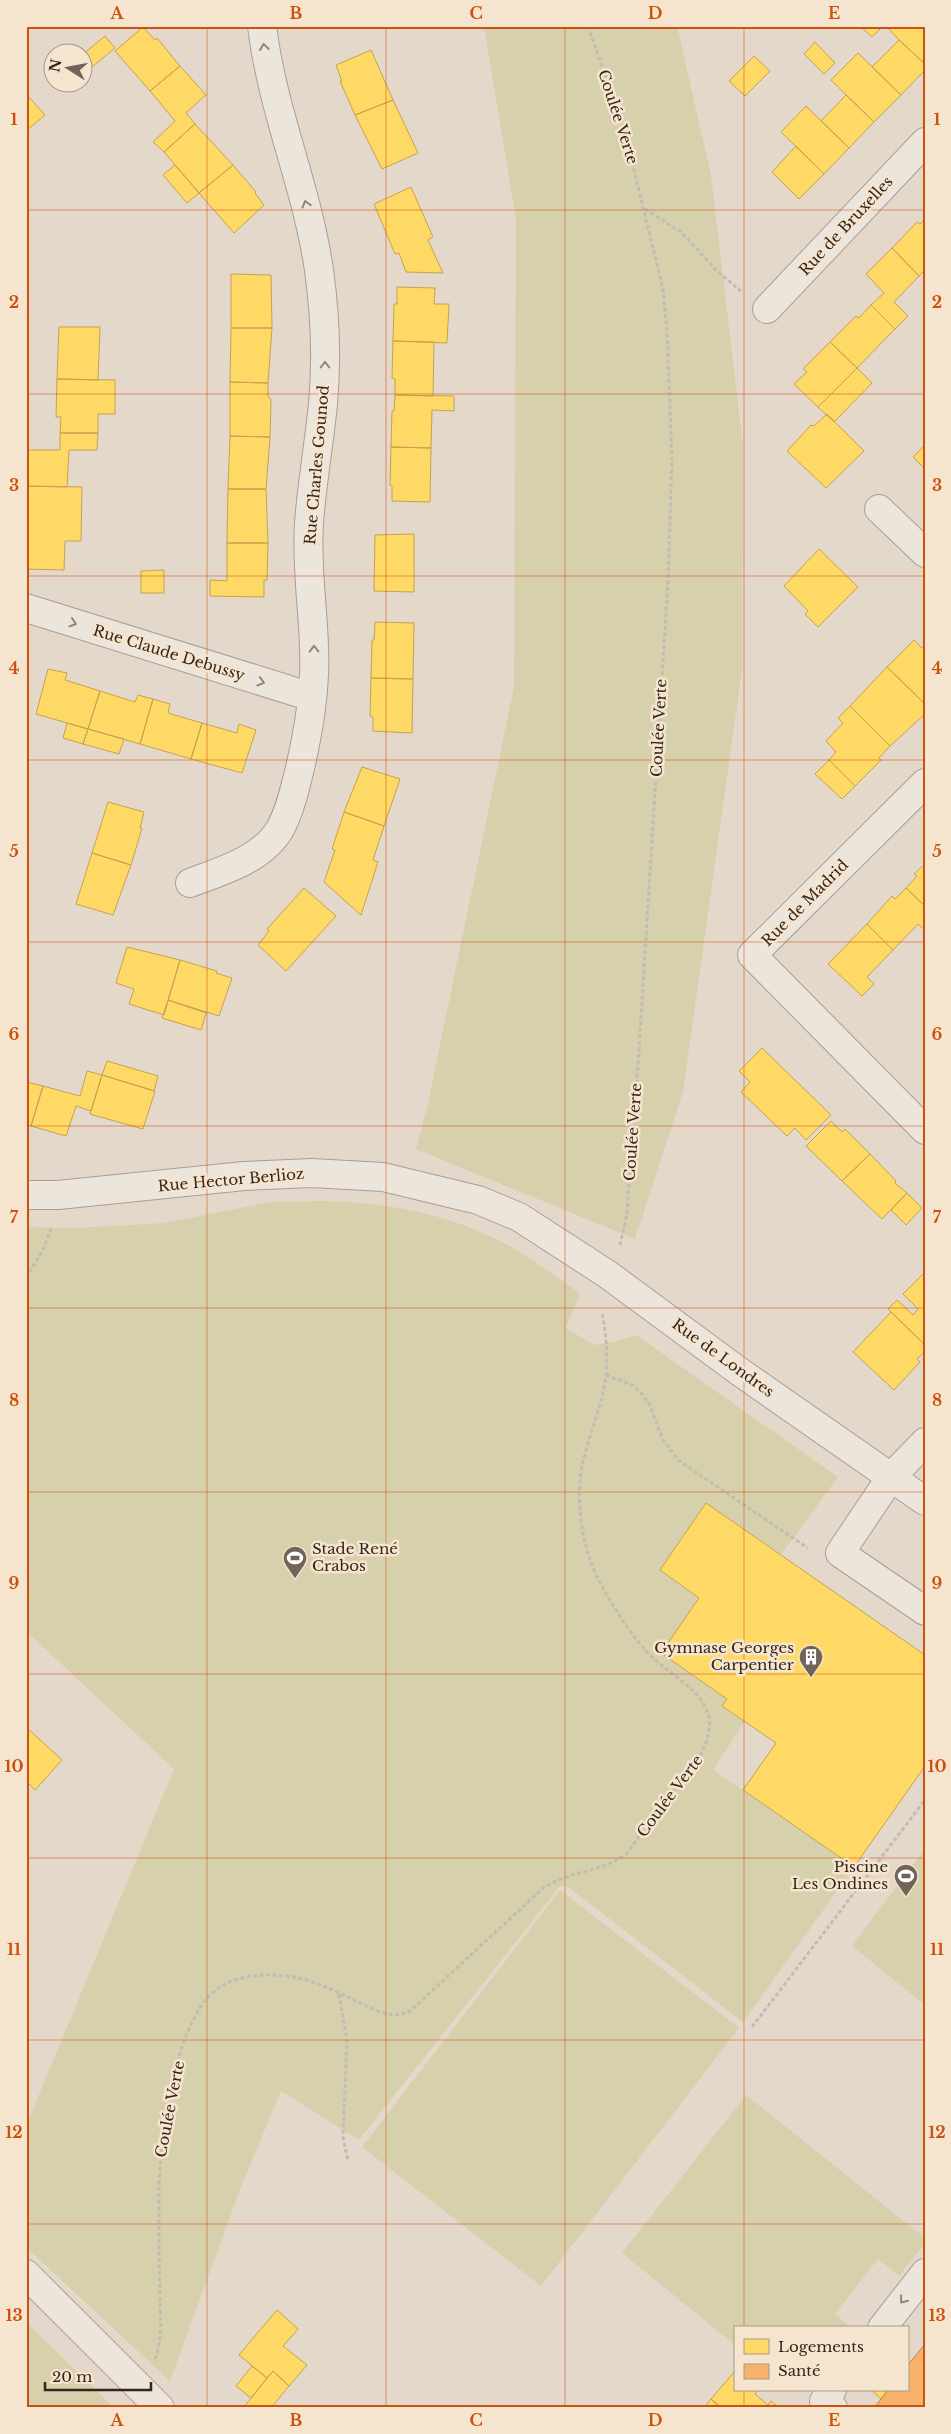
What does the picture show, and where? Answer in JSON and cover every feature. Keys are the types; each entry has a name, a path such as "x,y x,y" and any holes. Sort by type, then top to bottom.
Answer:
{"street":[{"name":"Rue Charles Gounod","path":"190,883 250,857 268,844 279,830 296,787 308,730 312,698 315,651 310,580 309,524 323,401 325,368 323,300 314,238 272,87 262,26"},
{"name":"Rue de Bruxelles","path":"767,309 925,142"},
{"path":"880,509 925,553"},
{"name":"Rue Claude Debussy","path":"26,608 312,698"},
{"name":"Rue de Madrid","path":"925,783 752,955 925,1130"},
{"name":"Rue Hector Berlioz","path":"26,1195 116,1190 244,1176 346,1173 383,1177 455,1193 520,1217"},
{"name":"Rue de Londres","path":"520,1217 608,1274 740,1372 925,1501"},
{"path":"925,1442 891,1477 840,1553 925,1611"},
{"path":"884,2326 925,2273"},
{"path":"26,2274 160,2408"},
{"path":"831,2392 824,2401 833,2408"}],"path":[{"name":"Coulée Verte","path":"588,26 624,129 645,209 666,308 672,486 639,1050 627,1213 619,1248"},
{"path":"645,209 681,232 718,272 767,309"},
{"path":"26,1278 43,1250 53,1221"},
{"name":"Coulée Verte","path":"151,2364 157,2352 160,2329 159,2191 161,2150 178,2062 193,2021 206,1999 217,1989 245,1978 294,1977 338,1993 386,2014 398,2015 408,2012 548,1884 567,1875 619,1860 627,1853 702,1754 707,1743 710,1730 709,1714 703,1699 646,1650 604,1589 592,1564 582,1520 580,1493 582,1468 603,1394 606,1375 607,1344 600,1305"},
{"path":"606,1375 632,1385 642,1394 650,1405 662,1438 669,1450 690,1469 813,1552 840,1553"},
{"path":"752,2027 925,1800"},
{"path":"338,1993 347,2040 343,2137 348,2161"}],"shaded area":[{"path":"484,26 677,26 711,175 743,446 742,670 683,1092 635,1239 416,1149 427,1108 514,687 516,219"},
{"name":"Stade René Crabos","path":"318,1201 370,1204 420,1212 469,1227 493,1238 524,1255 580,1293 566,1328 594,1345 614,1342 636,1335 838,1477 781,1555 706,1503 660,1570 699,1598 661,1653 727,1699 722,1706 745,1721 713,1770 854,1867 743,2022 567,1886 560,1886 359,2140 281,2091 242,2184 170,2381 26,2247 26,2126 174,1769 26,1631 26,1227 76,1228 165,1223 271,1202"},
{"name":"Piscine Les Ondines","path":"925,1849 925,2005 852,1946"},
{"path":"560,1890 739,2028 541,2286 362,2147"},
{"path":"746,2095 925,2238 925,2243 899,2276 878,2259 835,2314 849,2326 734,2326 734,2344 622,2253"},
{"path":"26,2322 114,2408 26,2408"}],"building: Logements":[{"path":"860,26 883,26 872,37"},
{"path":"886,26 925,26 925,64 899,40"},
{"path":"143,27 155,40 157,38 180,66 150,91 115,51"},
{"path":"105,36 115,48 92,67 92,47"},
{"path":"899,40 925,64 925,70 901,95 872,67"},
{"path":"815,42 835,63 824,74 804,54"},
{"path":"371,50 393,100 355,115 340,81 342,81 336,65"},
{"path":"858,53 901,95 874,122 831,80"},
{"path":"754,56 770,71 745,96 729,81"},
{"path":"180,66 206,95 186,113 195,124 164,152 153,142 175,121 150,91"},
{"path":"26,94 45,115 26,131"},
{"path":"846,95 874,122 849,148 821,121"},
{"path":"393,100 418,153 382,169 355,115"},
{"path":"806,106 849,148 824,174 781,132"},
{"path":"195,124 233,165 199,193 164,152"},
{"path":"796,146 824,174 799,199 772,172"},
{"path":"175,165 199,193 187,203 163,175"},
{"path":"233,165 256,192 264,205 234,233 199,193"},
{"path":"411,187 433,237 428,240 443,273 406,272 399,253 395,254 374,204"},
{"path":"925,219 925,270 919,276 892,248 917,222 920,224"},
{"path":"892,248 919,276 894,302 908,316 895,329 871,305 884,293 866,274"},
{"path":"231,274 271,275 272,328 231,328"},
{"path":"397,287 435,288 434,304 449,304 447,343 393,341 394,304 397,304"},
{"path":"871,305 895,329 857,368 830,342 856,316 859,318"},
{"path":"59,327 100,327 98,380 57,379"},
{"path":"231,328 272,328 268,383 230,382"},
{"path":"393,341 434,342 433,396 395,395 395,379 392,378"},
{"path":"830,342 857,368 818,407 794,384 807,372 803,369"},
{"path":"857,368 872,383 834,422 818,407"},
{"path":"57,379 115,380 115,414 98,414 98,433 60,433 61,417 56,417"},
{"path":"230,382 268,383 268,397 271,399 270,437 230,436"},
{"path":"395,395 454,396 454,411 432,410 431,448 391,447 392,411 394,411"},
{"path":"827,414 864,451 826,488 787,451 811,425 814,426"},
{"path":"60,433 98,433 97,450 69,450 67,487 26,486 27,450 60,450"},
{"path":"230,436 270,437 266,489 228,489"},
{"path":"925,445 925,469 913,457"},
{"path":"391,447 431,448 430,502 392,501 392,486 390,485"},
{"path":"26,486 82,487 81,541 65,541 64,570 26,569"},
{"path":"228,489 266,489 268,543 227,543"},
{"path":"414,534 414,592 374,591 375,535"},
{"path":"227,543 268,543 267,580 264,580 264,597 210,596 210,580 227,581"},
{"path":"819,549 858,587 818,627 805,614 808,611 784,586"},
{"path":"164,570 164,593 141,593 141,571"},
{"path":"375,622 414,623 413,679 371,678 372,640 374,640"},
{"path":"914,640 922,648 925,645 925,704 887,667"},
{"path":"887,667 925,704 925,714 890,746 850,706"},
{"path":"48,669 67,673 65,680 100,691 88,729 36,714"},
{"path":"371,678 413,679 412,733 373,731 373,717 370,716"},
{"path":"100,691 135,702 138,695 153,699 140,744 88,729"},
{"path":"153,699 170,704 168,713 202,723 191,759 140,744"},
{"path":"850,706 890,746 879,758 881,760 855,786 829,760 836,752 826,741 843,723 838,718"},
{"path":"67,723 88,729 83,744 63,738"},
{"path":"202,723 237,733 239,724 256,730 242,773 191,759"},
{"path":"88,729 124,739 119,754 83,744"},
{"path":"829,760 855,786 842,799 815,774"},
{"path":"362,767 400,779 384,826 344,812"},
{"path":"108,802 144,812 140,828 142,828 131,865 92,853"},
{"path":"344,812 384,826 373,860 378,862 361,915 324,882 335,850 332,849"},
{"path":"92,853 131,865 113,915 76,904"},
{"path":"925,864 925,906 906,888 917,876 914,874"},
{"path":"304,888 336,916 286,971 258,945 269,931 267,929"},
{"path":"906,888 925,906 925,930 918,924 893,950 867,924 892,896 895,899"},
{"path":"867,924 893,950 867,977 874,984 862,996 828,964"},
{"path":"127,947 180,960 164,1015 129,1004 134,989 116,983"},
{"path":"180,960 217,971 216,973 232,978 219,1016 168,1000"},
{"path":"168,1000 206,1013 201,1030 162,1018"},
{"path":"762,1048 831,1115 806,1140 795,1128 787,1136 741,1092 750,1082 739,1071"},
{"path":"107,1061 158,1076 154,1091 102,1075"},
{"path":"87,1071 102,1075 91,1111 76,1106 66,1136 31,1126 43,1086 80,1096"},
{"path":"102,1075 155,1091 143,1129 90,1114"},
{"path":"26,1082 43,1086 31,1126 26,1124"},
{"path":"831,1121 842,1132 845,1129 870,1154 842,1181 806,1146"},
{"path":"870,1154 896,1181 895,1183 907,1193 882,1219 842,1181"},
{"path":"907,1193 922,1208 906,1225 891,1210"},
{"path":"925,1272 925,1345 888,1309 897,1300 913,1315 918,1309 903,1294"},
{"path":"891,1312 925,1345 925,1351 917,1359 920,1362 894,1390 853,1352"},
{"name":"Gymnase Georges Carpentier","path":"706,1503 925,1655 925,1766 854,1867 743,1790 776,1743 722,1706 727,1699 661,1653 699,1598 660,1570"},
{"path":"26,1727 62,1760 35,1790 26,1781"},
{"path":"277,2310 298,2329 283,2346 307,2365 289,2386 273,2371 267,2378 239,2355"},
{"path":"252,2366 267,2378 251,2398 236,2386"},
{"path":"273,2371 289,2386 271,2408 243,2408"},
{"path":"734,2372 734,2392 756,2392 755,2394 768,2405 771,2401 779,2408 720,2408 711,2399"},
{"path":"873,2392 886,2392 881,2399"},
{"path":"711,2399 721,2407 704,2408"}],"building: Santé":[{"path":"925,2344 925,2408 874,2408 886,2392 908,2392 908,2365"}],"place":[{"name":"Stade René Crabos","path":"295,1579"},
{"name":"Gymnase Georges Carpentier","path":"811,1678"},
{"name":"Piscine Les Ondines","path":"906,1897"}]}
